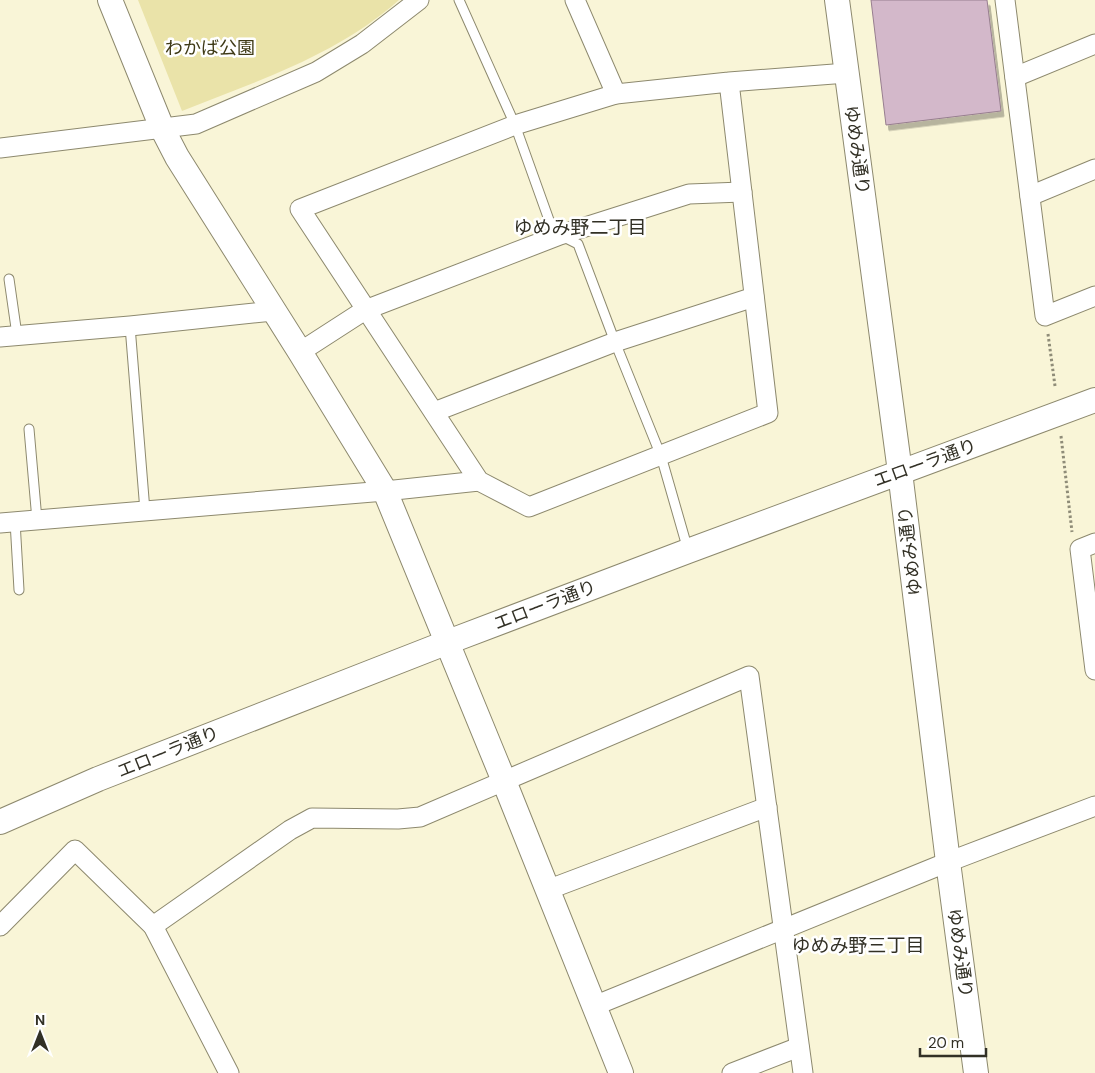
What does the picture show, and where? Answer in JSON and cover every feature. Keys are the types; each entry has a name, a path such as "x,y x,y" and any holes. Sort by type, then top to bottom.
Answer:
{"street":[{"path":"110,0 162,128 176,157 300,352 385,491 448,642 621,1073"},
{"path":"0,148 196,124 316,72 362,44 418,0"},
{"path":"575,0 616,94"},
{"name":"ゆめみ通り","path":"838,0 976,1073"},
{"path":"1005,0 1045,316 1095,296"},
{"path":"1014,77 1095,44"},
{"path":"729,82 768,413 530,507 479,481 300,209 515,125 616,94 729,82 847,73"},
{"path":"1030,196 1095,169"},
{"path":"300,352 365,310 560,235 689,194 742,192"},
{"path":"434,412 614,342 754,297"},
{"path":"8,336 130,326 273,311"},
{"name":"エローラ通り","path":"0,822 98,779 448,642 1095,400"},
{"path":"8,522 385,491 479,481"},
{"path":"1088,546 1095,670"},
{"path":"153,926 290,830 312,818 398,819 420,817 749,676 803,1073"},
{"path":"594,1006 948,862 1095,806"},
{"path":"547,890 766,807"},
{"path":"2,918 75,850 153,926 229,1073"},
{"path":"732,1073 799,1047"}],"lane":[{"path":"459,0 515,125 549,220 560,235 578,244 614,342 661,456 688,551"},
{"path":"8,336 9,279"},
{"path":"130,326 145,511"},
{"path":"29,429 37,520"},
{"path":"8,522 19,590"}],"path":[{"path":"1045,316 1055,386"},
{"path":"1061,435 1073,540 1088,546"}],"green space":[{"name":"わかば公園","path":"138,0 399,0 350,36 296,65 182,111"}],"building":[{"path":"871,0 987,0 1001,111 886,125"}],"district":[{"name":"ゆめみ野二丁目","path":"580,227"},
{"name":"ゆめみ野三丁目","path":"858,945"}]}
